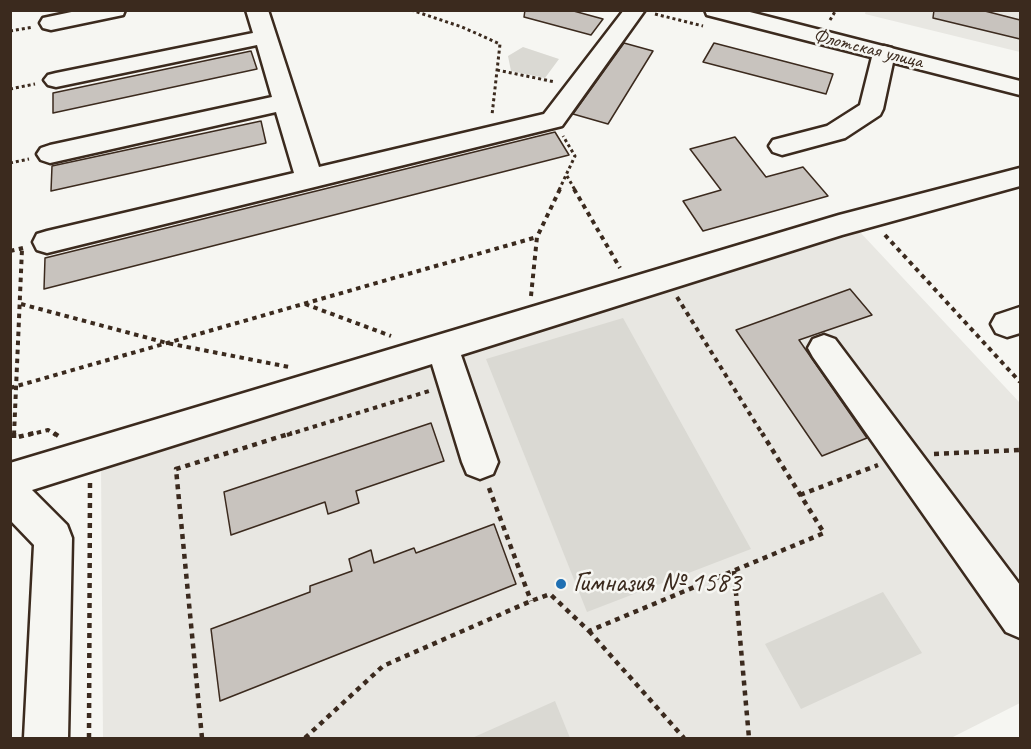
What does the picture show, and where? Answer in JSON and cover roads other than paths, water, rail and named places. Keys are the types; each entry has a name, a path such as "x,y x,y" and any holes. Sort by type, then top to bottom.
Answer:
{"street":[{"path":"51,23 115,10"},
{"path":"257,10 309,179"},
{"path":"47,242 553,120 634,10"},
{"name":"Флотская улица","path":"715,10 1020,88"},
{"path":"56,80 265,37"},
{"path":"782,146 836,132 871,109 884,54"},
{"path":"50,154 285,102"},
{"path":"10,480 854,221 1020,177"},
{"path":"436,348 452,384 480,462"},
{"path":"824,348 1020,618"},
{"path":"10,493 53,538 46,738"}],"place":[{"name":"Гимназия № 1583","path":"561,584"}]}
